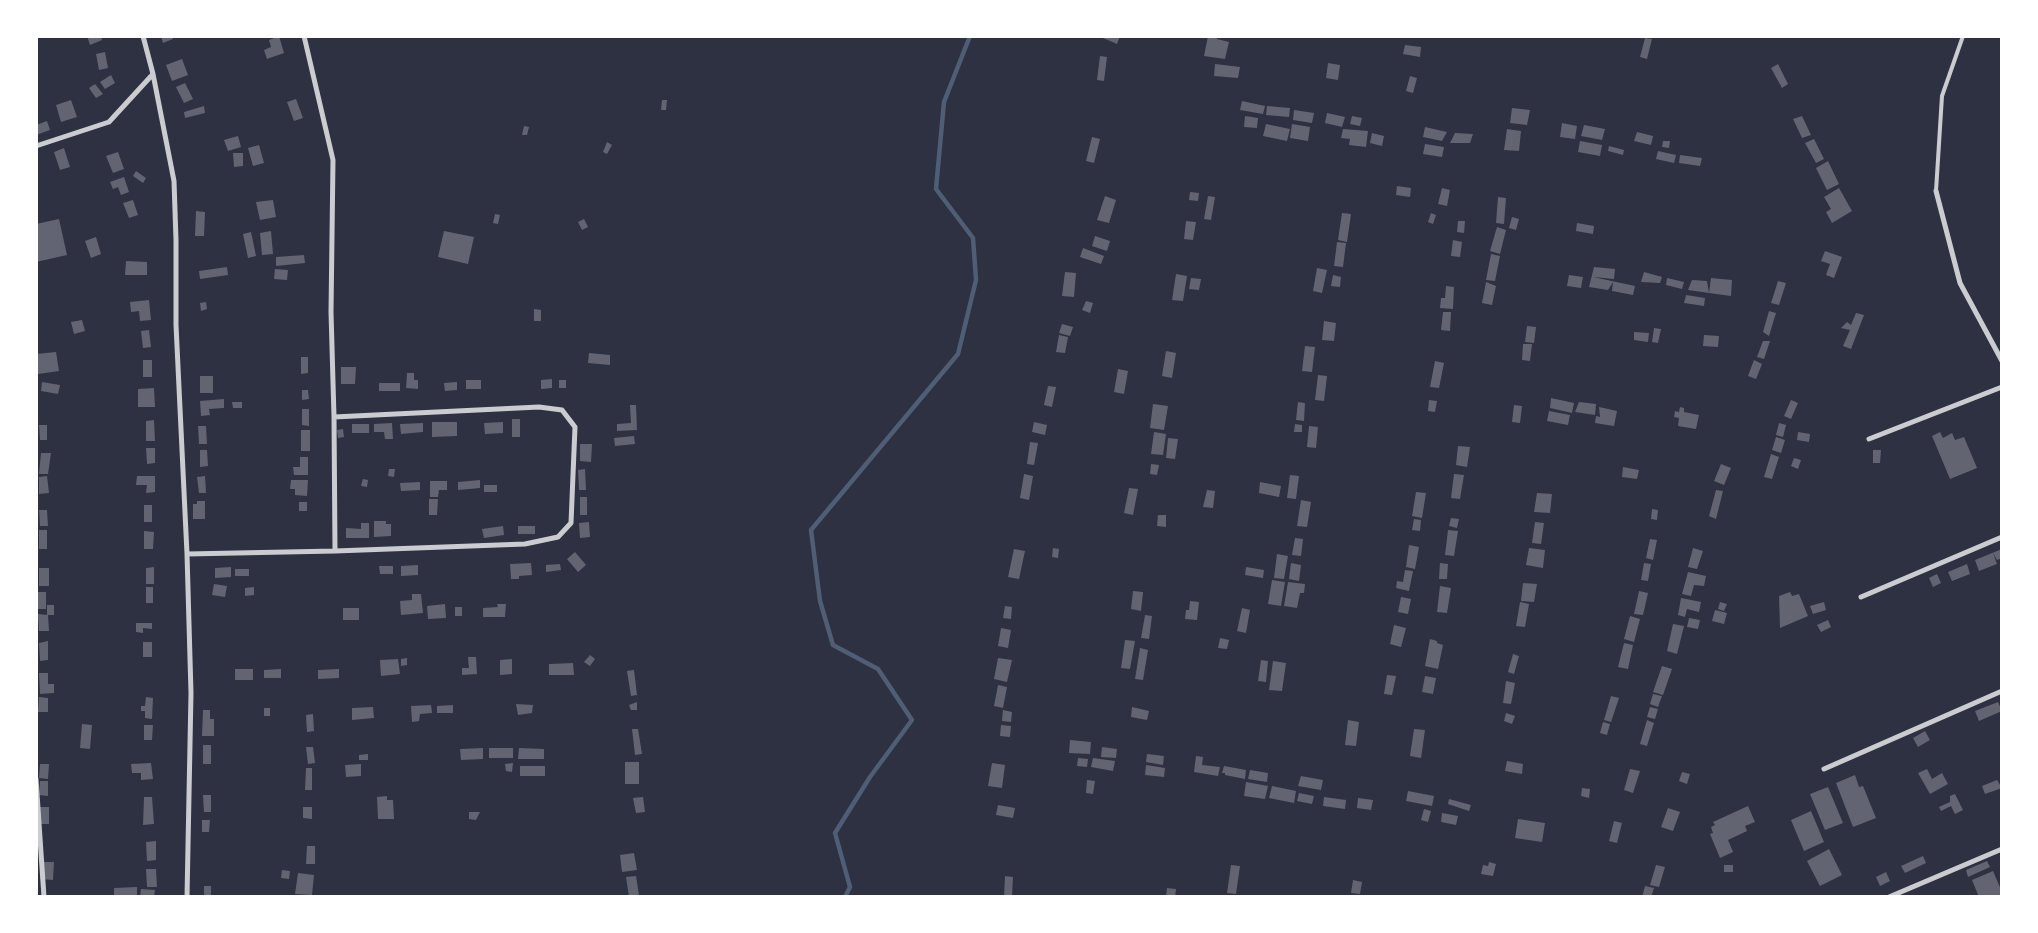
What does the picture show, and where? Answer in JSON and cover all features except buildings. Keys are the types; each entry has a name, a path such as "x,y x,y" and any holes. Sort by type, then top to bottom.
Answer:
{"street":[{"path":"143,36 153,74 174,181 176,325 187,554 191,693 187,897"},
{"path":"304,36 332,160 331,312 335,551"},
{"path":"36,146 109,122 153,74"},
{"path":"1936,191 1960,282 2002,361"},
{"path":"1869,440 2002,387"},
{"path":"187,554 525,544 558,537 571,523 575,427 562,410 539,407 334,417"},
{"path":"1861,597 2002,537"},
{"path":"1824,769 2002,691"},
{"path":"36,779 44,897"},
{"path":"1889,897 2002,849"}],"lane":[{"path":"1936,191 1942,96 1963,36"}],"waterway":[{"path":"845,897 850,887 835,833 870,777 912,720 878,669 833,645 820,601 811,530 958,354 976,280 973,238 936,189 944,102 970,36"}]}
